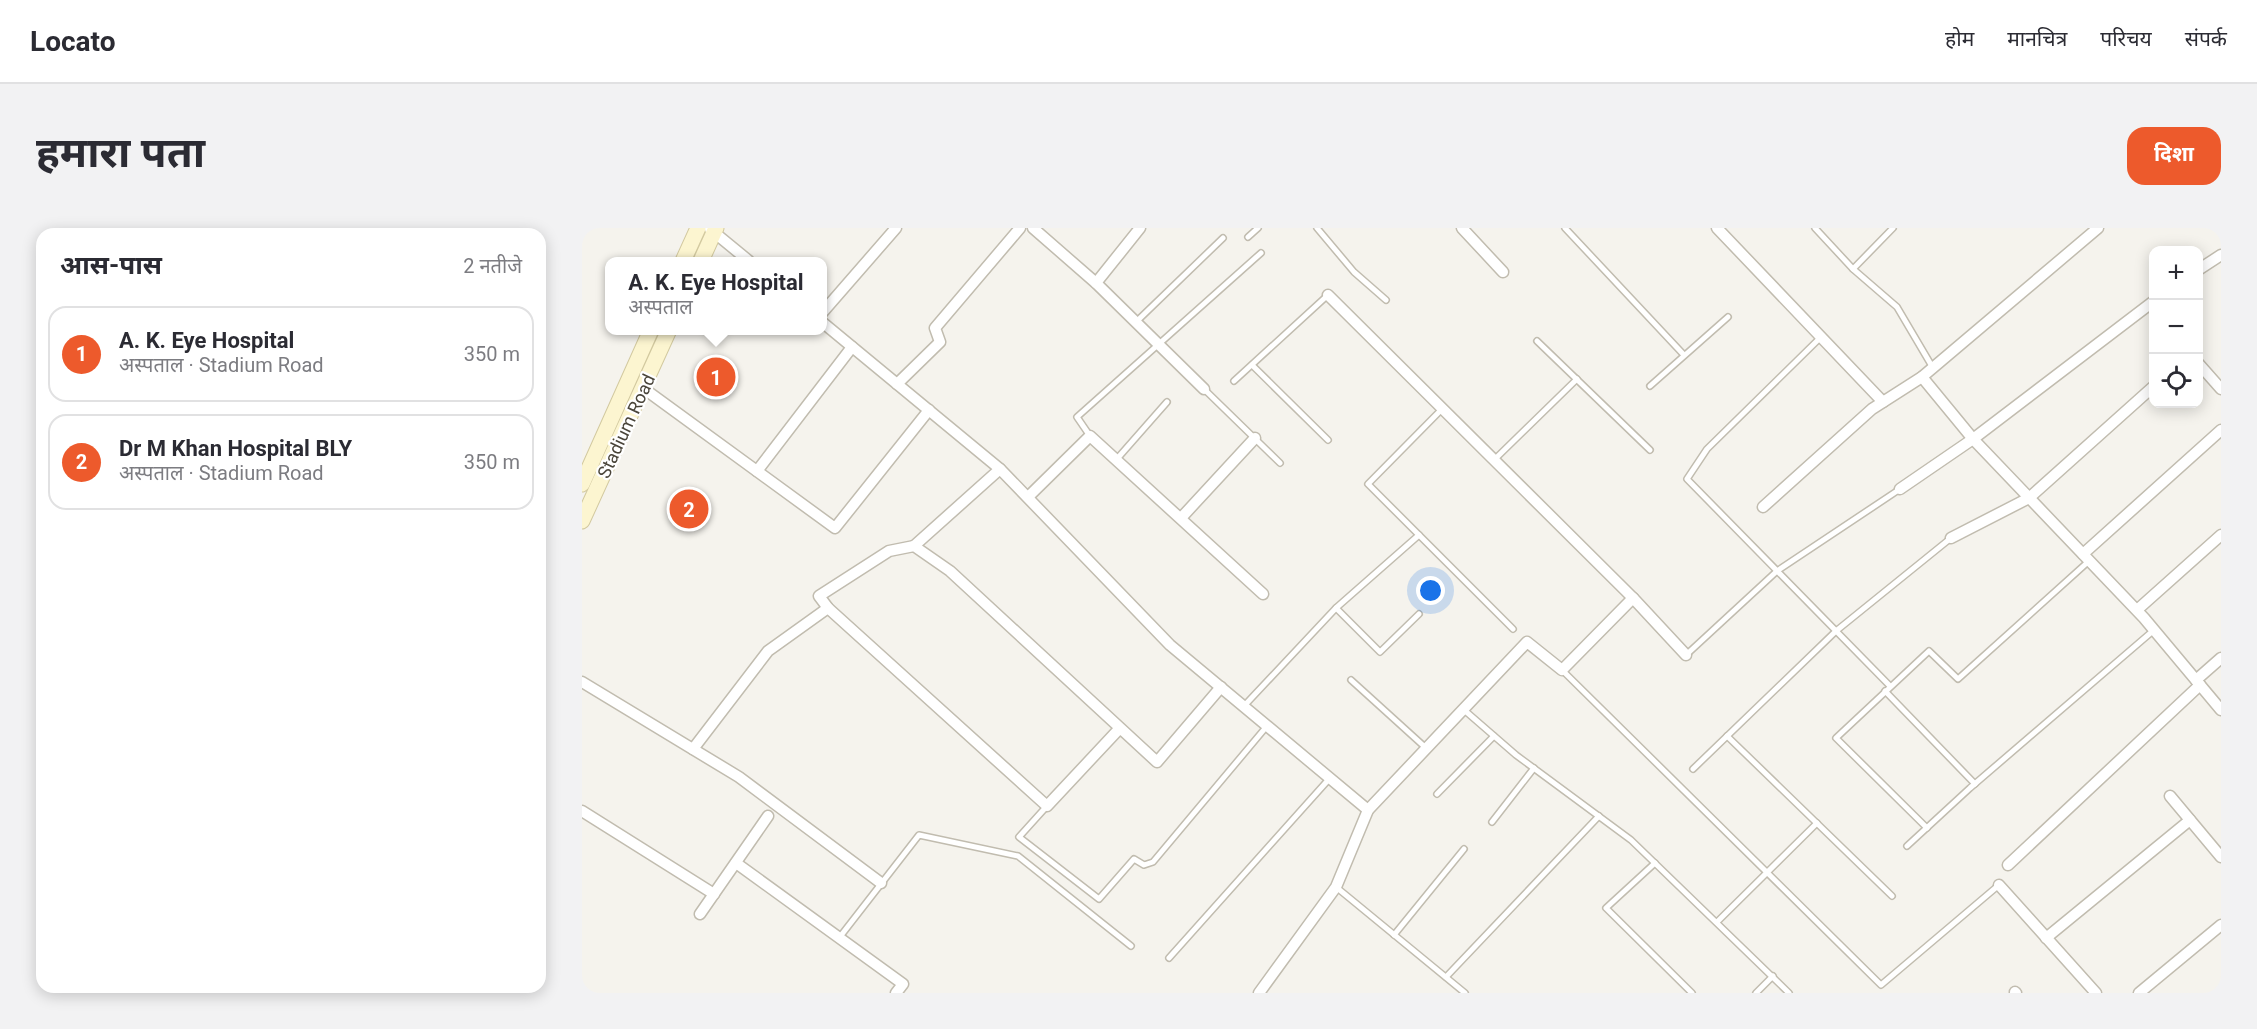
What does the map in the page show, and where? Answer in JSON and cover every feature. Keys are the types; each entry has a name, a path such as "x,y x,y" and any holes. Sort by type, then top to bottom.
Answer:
{"main road":[{"path":"684,257 698,228"},
{"path":"702,257 713,229"},
{"name":"Stadium Road","path":"582,484 649,335"},
{"name":"Stadium Road","path":"582,521 667,335"}],"street":[{"path":"827,307 896,228"},
{"path":"897,384 940,342 935,328 1020,228"},
{"path":"1033,228 1096,283 1203,389"},
{"path":"1096,283 1140,228"},
{"path":"1462,228 1503,272"},
{"path":"1717,228 1883,402"},
{"path":"1763,507 1883,402 1922,377 2098,228"},
{"path":"713,229 744,257"},
{"path":"2203,267 2221,255"},
{"path":"1328,296 1633,598 1686,655"},
{"path":"1899,489 1973,439 2149,308"},
{"path":"827,326 1000,469 1170,645 1368,810"},
{"path":"757,471 852,347"},
{"path":"2203,366 2217,376 2221,389"},
{"path":"1922,377 1973,439 2137,610 2221,710"},
{"path":"643,388 835,528 928,410"},
{"path":"1951,538 2029,498 2149,390"},
{"path":"2086,557 2221,430"},
{"path":"1028,497 1090,436 1263,594"},
{"path":"1180,518 1254,438"},
{"path":"1000,469 914,546 889,551 819,596 828,608 1047,806 1120,728"},
{"path":"2137,610 2221,535"},
{"path":"914,546 950,571 1156,762 1221,687"},
{"path":"1258,993 1336,887 1368,810 1463,709 1527,642 1562,670 1633,598"},
{"path":"693,749 768,651 828,608"},
{"path":"2008,865 2221,658"},
{"path":"582,682 739,777 881,884"},
{"path":"2170,796 2221,857"},
{"path":"582,811 714,894"},
{"path":"700,914 768,816"},
{"path":"2046,938 2190,820"},
{"path":"736,863 903,984 896,993"},
{"path":"1999,885 2096,993"},
{"path":"2139,993 2221,925"}],"lane":[{"path":"1248,237 1258,228"},
{"path":"1317,228 1354,272 1386,300"},
{"path":"1564,228 1684,355"},
{"path":"1815,228 1853,269 1897,307 1933,368"},
{"path":"1853,269 1893,228"},
{"path":"1136,322 1223,238"},
{"path":"1090,436 1077,417 1261,253"},
{"path":"1234,381 1328,296"},
{"path":"1650,386 1728,317"},
{"path":"1822,336 1707,449 1687,479 1890,686"},
{"path":"1537,341 1650,450"},
{"path":"1252,365 1328,440"},
{"path":"1494,460 1577,379"},
{"path":"1203,389 1280,463"},
{"path":"1116,460 1167,402"},
{"path":"1442,409 1368,484 1513,629"},
{"path":"1686,655 1777,571 1899,489"},
{"path":"1244,706 1336,608 1419,536"},
{"path":"1693,770 1836,631 1951,538"},
{"path":"1927,828 1836,738 1929,651 1958,679 2086,557"},
{"path":"1336,608 1380,652 1419,614"},
{"path":"1907,846 1975,784 2154,630"},
{"path":"1562,670 1881,985 1999,885"},
{"path":"1351,680 1426,748"},
{"path":"1885,691 1975,784"},
{"path":"1463,709 1533,768 1631,840 1789,993"},
{"path":"1047,806 1019,837 1099,899 1134,859 1144,865 1153,861 1267,726"},
{"path":"1437,794 1494,736"},
{"path":"1727,736 1892,896"},
{"path":"1492,822 1533,768"},
{"path":"1169,958 1330,778"},
{"path":"1446,977 1599,816"},
{"path":"1717,922 1817,823"},
{"path":"839,938 919,835 1018,856 1131,946"},
{"path":"1394,935 1464,849"},
{"path":"1654,863 1606,908 1692,993"},
{"path":"1336,887 1465,993"},
{"path":"1756,993 1773,976"}],"place":[{"name":"A. K. Eye Hospital","path":"716,377"},
{"name":"Dr M Khan Hospital BLY","path":"689,509"}]}
